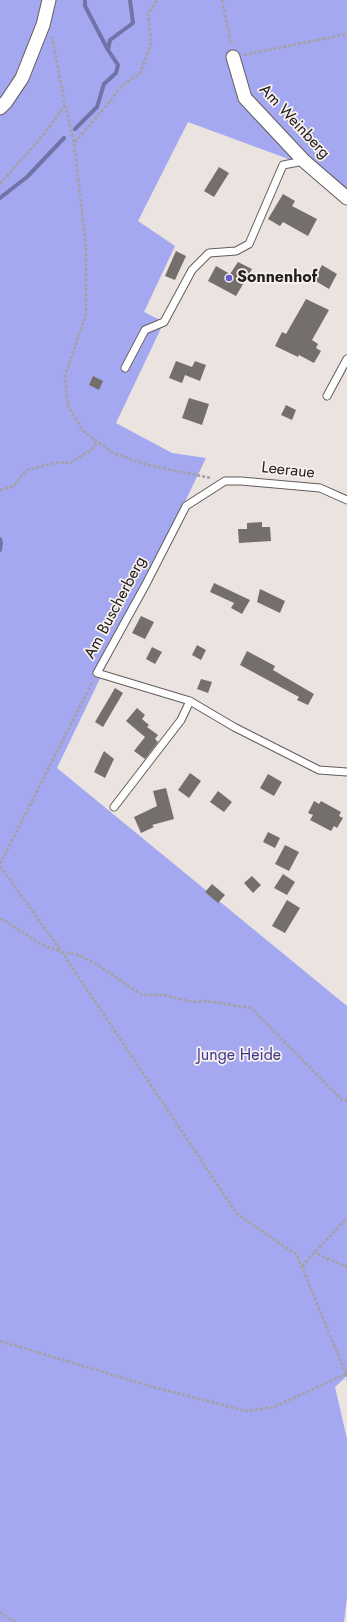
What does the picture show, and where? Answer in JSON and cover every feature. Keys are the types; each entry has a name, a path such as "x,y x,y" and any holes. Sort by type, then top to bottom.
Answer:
{"street":[{"path":"0,108 22,78 43,25 49,0"},
{"name":"Am Weinberg","path":"233,57 245,98 304,161 347,198"}],"lane":[{"path":"125,368 145,330 164,322 192,270 209,254 236,251 248,244 283,165 304,161"},
{"path":"327,396 347,359"},
{"name":"Leeraue","path":"224,481 271,483 320,488 347,500"},
{"name":"Am Buscherberg","path":"224,481 186,506 146,584 97,673 190,701 234,726 320,770 347,772"},
{"path":"114,807 181,720 190,701"}],"path":[{"path":"74,142 108,104 122,85 140,74 151,43 148,14 157,0"},
{"path":"222,0 233,57 347,34"},
{"path":"43,25 53,38 65,105 74,142 86,248 86,314 65,376 68,406 83,431 113,453 148,465 224,481"},
{"path":"0,184 46,132 65,105"},
{"path":"0,490 14,486 26,470 59,462 70,462 91,450 98,442"},
{"path":"97,673 0,865 62,952 237,1214 297,1255 346,1374 347,1380"},
{"path":"0,919 4,920 40,944 62,952 79,955 96,964 142,995 163,995 193,1002 207,1001 251,1008 342,1100 347,1101"},
{"path":"302,1266 313,1252 347,1218"},
{"path":"313,1252 347,1267"},
{"path":"0,1341 153,1387 246,1411 274,1407 346,1374"},
{"path":"346,1374 347,1369"},
{"path":"0,1612 15,1622"}],"green space":[{"name":"Junge Heide","path":"0,0 347,0 347,192 302,164 188,122 138,221 175,246 144,312 164,322 116,423 172,453 206,458 57,768 347,1006 347,1376 335,1387 347,1439 347,1597 344,1622 0,1622"}],"building":[{"path":"219,167 229,173 214,197 204,191"},
{"path":"283,194 295,201 292,206 317,219 308,236 283,222 280,226 268,219"},
{"path":"176,251 186,256 175,280 165,276"},
{"name":"Sonnenhof","path":"238,262 252,269 236,296 208,281 216,266 230,274"},
{"path":"322,265 337,274 329,289 314,280"},
{"path":"306,299 329,310 312,340 318,344 316,348 321,351 314,363 299,355 298,357 275,346 282,332 286,334"},
{"path":"176,361 192,367 195,361 206,365 200,381 185,375 182,383 169,378"},
{"path":"93,376 103,381 99,390 89,385"},
{"path":"189,398 209,404 202,425 182,418"},
{"path":"286,405 296,410 292,420 281,415"},
{"path":"262,522 262,527 270,527 271,541 239,543 238,529 247,529 247,523"},
{"path":"214,583 250,600 242,614 231,608 234,603 210,592"},
{"path":"260,589 285,601 280,613 257,602"},
{"path":"141,616 154,622 145,639 132,633"},
{"path":"197,645 206,650 201,660 192,655"},
{"path":"152,647 162,652 155,664 146,659"},
{"path":"247,651 275,666 273,670 314,694 308,705 297,700 299,697 240,665"},
{"path":"201,679 212,682 208,693 197,689"},
{"path":"115,688 123,693 103,727 95,722"},
{"path":"137,708 145,715 142,719 149,725 147,727 158,735 155,739 158,742 145,759 134,751 145,737 126,721"},
{"path":"104,751 114,759 105,778 94,772"},
{"path":"190,773 201,781 189,798 178,790"},
{"path":"268,774 282,782 274,796 260,788"},
{"path":"166,788 174,819 152,825 154,827 141,833 134,817 157,806 153,791"},
{"path":"218,791 232,802 224,812 210,802"},
{"path":"314,801 319,804 321,801 341,812 339,816 343,818 337,828 334,826 331,831 310,820 313,815 308,813"},
{"path":"268,832 280,838 275,848 263,842"},
{"path":"285,845 299,852 289,871 275,864"},
{"path":"283,874 295,882 287,895 274,888"},
{"path":"252,876 261,885 253,893 244,883"},
{"path":"212,884 225,895 218,903 205,892"},
{"path":"287,900 300,908 285,933 272,926"}],"waterway":[{"path":"85,0 85,6 108,50"},
{"path":"75,129 97,107 104,84 116,73 118,65 108,50 110,40 133,23 130,0"},
{"path":"0,198 27,177 64,138"},
{"path":"0,539 0,550"}],"place":[{"name":"Sonnenhof","path":"229,278"}]}
